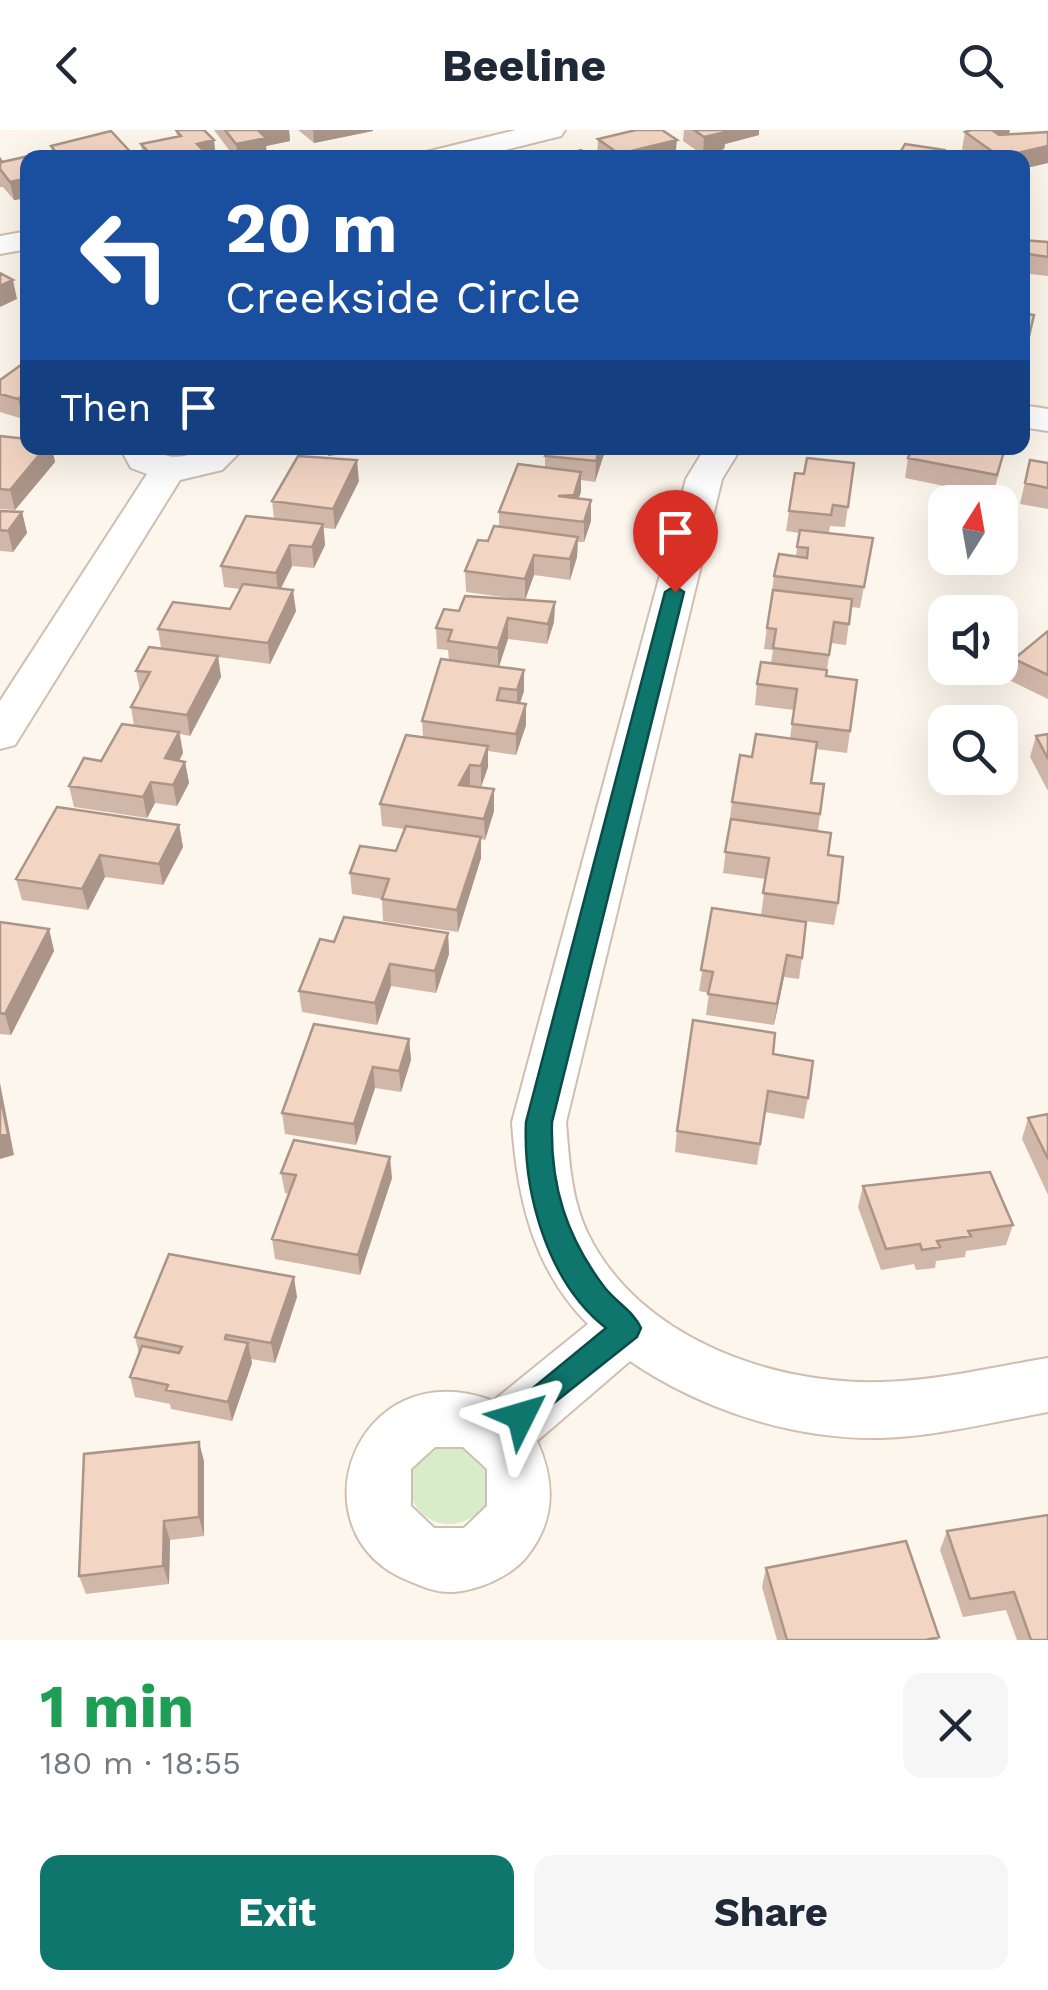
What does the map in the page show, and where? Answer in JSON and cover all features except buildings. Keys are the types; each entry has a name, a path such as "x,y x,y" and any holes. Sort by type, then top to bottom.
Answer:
{"street":[{"path":"469,150 551,130"},
{"path":"0,735 153,458 200,466 216,455"},
{"path":"719,455 704,479 539,1122 538,1160 546,1205 565,1250 608,1313 706,1374 787,1401 860,1410 922,1406 1048,1386"},
{"path":"498,1435 627,1328"}],"green space":[{"path":"447,1444 461,1444 490,1467 488,1503 467,1520 447,1524 429,1519 416,1506 409,1490 411,1472 423,1456"}],"route":[{"path":"521,1416 627,1328 608,1313 572,1265 546,1205 538,1160 539,1122 675,592"}]}
